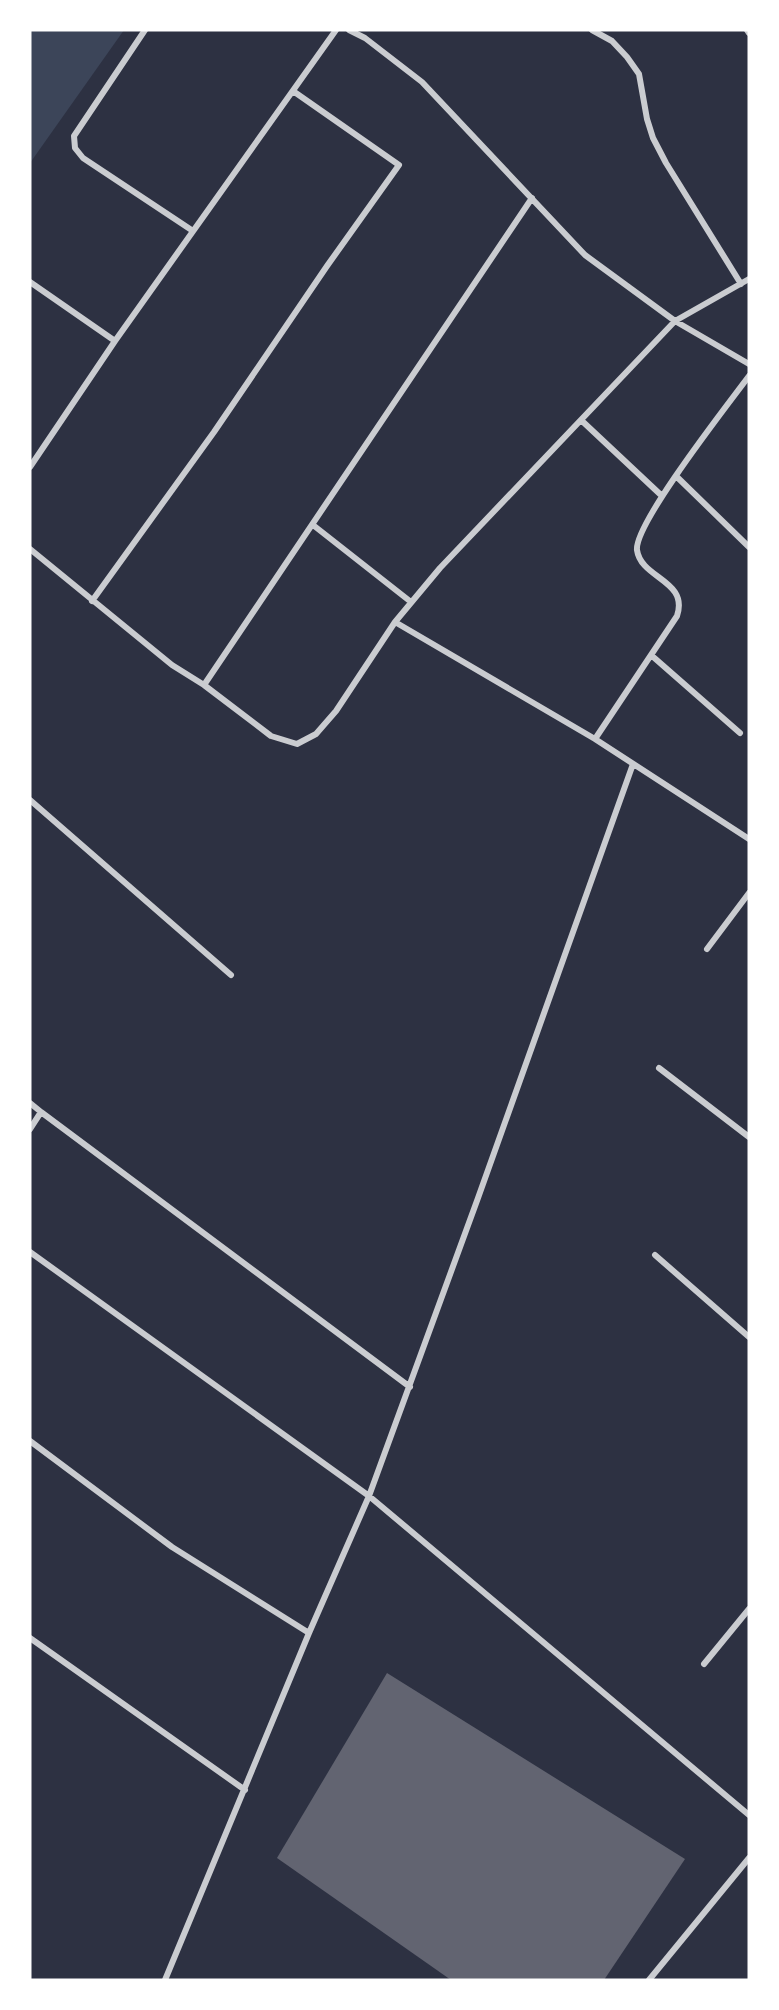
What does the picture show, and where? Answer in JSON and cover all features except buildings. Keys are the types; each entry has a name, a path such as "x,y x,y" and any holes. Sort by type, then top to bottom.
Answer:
{"street":[{"path":"145,30 74,136 75,148 83,158 193,231"},
{"path":"30,467 115,341 336,30"},
{"path":"349,30 365,38 422,82 585,255 675,321 749,364"},
{"path":"592,30 612,41 639,75 647,120 653,138 741,284"},
{"path":"92,601 214,432 399,165 293,91"},
{"path":"204,685 532,198"},
{"path":"30,549 172,665 204,685 271,736 297,744 316,734 336,711 394,622 440,568 675,321 749,279"},
{"path":"30,282 115,341"},
{"path":"596,739 677,616 680,607 679,598 670,586 643,563 637,550 639,537 662,496 749,376"},
{"path":"581,420 662,496"},
{"path":"676,476 749,547"},
{"path":"313,525 411,602"},
{"path":"394,622 596,739 749,840"},
{"path":"651,656 740,733"},
{"path":"165,1980 309,1633 369,1496 633,764"},
{"path":"31,803 231,975"},
{"path":"707,949 749,893"},
{"path":"659,1068 749,1137"},
{"path":"30,1103 410,1387"},
{"path":"30,1129 41,1112"},
{"path":"30,1252 369,1496 749,1815"},
{"path":"655,1255 749,1337"},
{"path":"30,1441 172,1547 309,1633"},
{"path":"704,1664 749,1609"},
{"path":"30,1638 245,1790"},
{"path":"649,1980 749,1858"}],"shaded area":[{"path":"30,30 124,30 30,163"}]}
